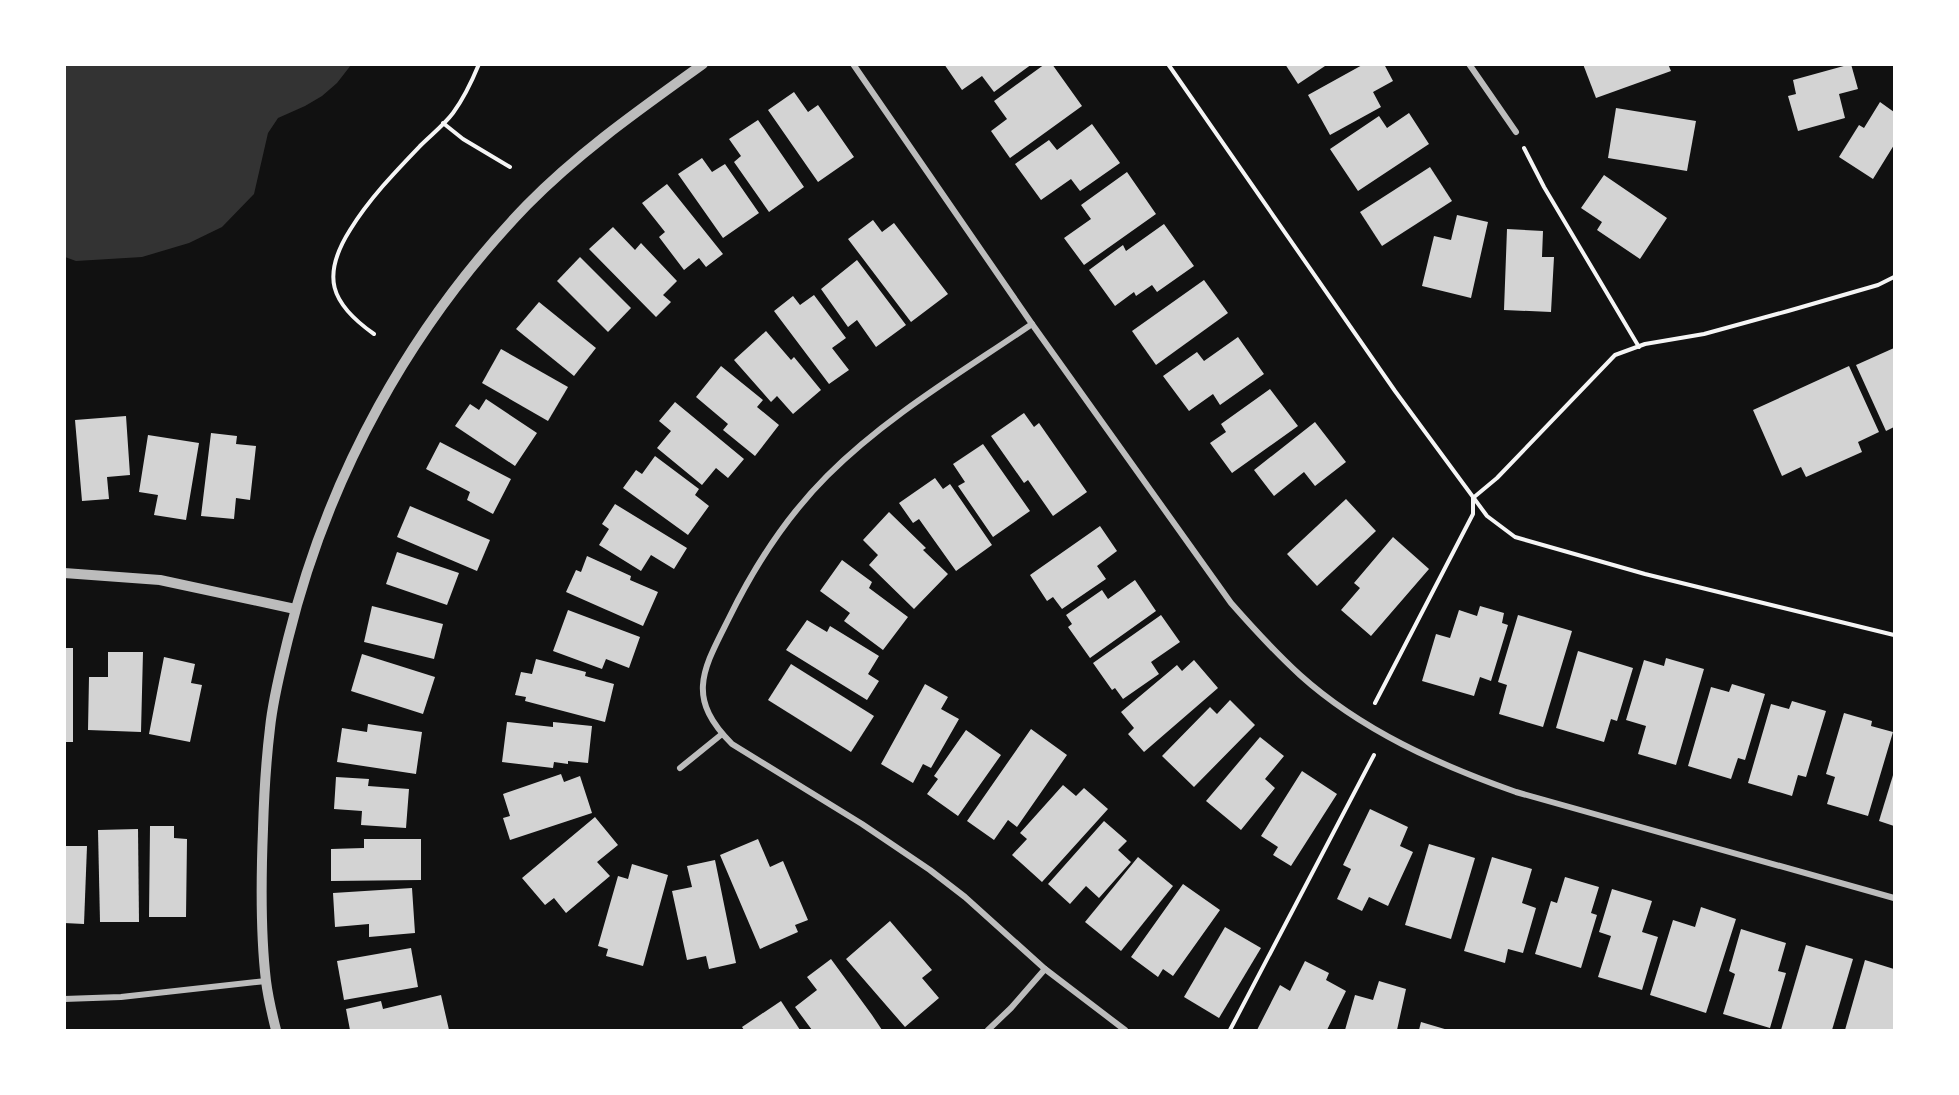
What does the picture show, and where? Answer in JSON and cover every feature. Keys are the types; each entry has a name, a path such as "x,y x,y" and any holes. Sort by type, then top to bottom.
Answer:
{"street":[{"path":"276,1030 266,981 261,886 270,726 295,609 322,526 343,475 402,365 450,297 502,233 528,204 606,135 703,64"},
{"path":"853,64 1032,324 1231,603 1264,640 1302,676 1345,710 1413,750 1474,777 1516,792 1894,898"},
{"path":"1469,64 1516,132"},
{"path":"1032,324 871,436 825,477 782,529 741,593 705,669 702,697 707,713 722,734 747,754 862,824 930,870 965,897 1045,969 1125,1030"},
{"path":"64,573 160,580 295,609"},
{"path":"680,768 722,734"},
{"path":"988,1030 1045,969"},
{"path":"64,999 121,997 266,981"}],"path":[{"path":"374,334 348,313 339,299 333,279 336,254 357,218 381,187 452,114 470,86 479,64"},
{"path":"1168,64 1395,391 1487,516 1515,537 1645,574 1894,635"},
{"path":"443,123 463,139 510,166"},
{"path":"1516,132 1544,187 1639,347"},
{"path":"1473,498 1497,478 1616,355 1639,347 1704,334 1878,285 1894,277"},
{"path":"1375,703 1473,514 1473,498"},
{"path":"1230,1030 1374,755"}],"shaded area":[{"path":"64,65 351,65 337,83 322,96 278,118 268,133 254,194 222,227 189,243 142,257 76,261 65,257"}],"building":[{"path":"944,64 1032,64 994,92 982,76 962,90"},
{"path":"1045,64 1052,64 1082,106 1010,158 991,131 1007,119 994,101"},
{"path":"1285,64 1328,64 1298,84"},
{"path":"1364,64 1384,64 1393,81 1373,92 1381,107 1330,135 1308,95"},
{"path":"1583,64 1668,64 1671,71 1596,98"},
{"path":"1851,64 1858,89 1839,94 1845,118 1798,131 1788,96 1796,94 1793,80"},
{"path":"794,92 808,112 818,105 854,157 818,182 768,110"},
{"path":"1880,102 1894,112 1894,145 1873,179 1839,157 1859,125 1864,128"},
{"path":"1616,108 1696,121 1687,171 1608,158"},
{"path":"1409,113 1429,144 1358,191 1330,149 1379,116 1387,128"},
{"path":"758,120 804,187 769,212 734,162 741,156 729,139"},
{"path":"1092,124 1120,163 1080,191 1071,179 1041,200 1015,164 1049,140 1057,150"},
{"path":"702,158 712,172 725,164 759,213 723,238 678,174"},
{"path":"1430,167 1452,201 1382,246 1360,212"},
{"path":"1127,172 1156,214 1084,265 1064,238 1091,219 1081,205"},
{"path":"1604,175 1667,218 1640,259 1597,230 1602,222 1581,208"},
{"path":"667,184 723,254 706,267 699,258 684,270 659,237 665,232 642,203"},
{"path":"1457,215 1488,222 1471,298 1422,286 1434,236 1451,240"},
{"path":"873,220 882,232 894,223 948,294 911,322 848,239"},
{"path":"1164,224 1194,266 1157,292 1152,285 1136,296 1134,292 1115,306 1089,270 1123,245 1126,251"},
{"path":"613,227 635,250 641,243 677,281 663,295 671,302 656,317 589,249"},
{"path":"1507,229 1543,231 1542,257 1554,257 1551,312 1504,310"},
{"path":"580,257 631,308 608,332 557,281"},
{"path":"857,260 906,325 876,347 857,320 848,327 821,289"},
{"path":"1204,280 1228,313 1156,365 1132,331"},
{"path":"814,295 846,338 832,348 849,370 829,384 774,311 793,296 800,305"},
{"path":"539,302 596,348 574,376 516,329"},
{"path":"766,331 791,360 794,357 821,390 793,414 777,396 771,402 734,360"},
{"path":"1238,337 1264,374 1220,405 1213,394 1189,411 1163,376 1197,352 1204,361"},
{"path":"1894,348 1894,427 1886,431 1856,365"},
{"path":"501,349 568,387 548,421 482,383"},
{"path":"721,366 763,400 757,407 779,425 755,456 723,430 728,424 696,397"},
{"path":"1849,366 1879,432 1858,442 1862,452 1806,477 1801,467 1782,476 1753,410"},
{"path":"1270,389 1298,426 1232,473 1210,443 1226,432 1221,424"},
{"path":"486,399 537,433 515,466 455,426 470,404 479,410"},
{"path":"675,402 744,459 728,478 716,468 702,485 657,448 671,431 659,421"},
{"path":"1024,413 1034,427 1039,423 1087,492 1053,516 1028,480 1024,483 991,436"},
{"path":"126,416 130,475 107,477 109,499 82,501 75,420"},
{"path":"1315,422 1346,462 1315,486 1304,472 1274,496 1254,470"},
{"path":"211,433 237,436 236,444 256,446 250,500 236,498 234,519 201,516"},
{"path":"148,435 199,443 186,520 154,515 158,495 139,492"},
{"path":"440,442 511,479 493,514 467,500 470,492 426,469"},
{"path":"983,444 1030,511 993,537 958,486 965,482 953,464"},
{"path":"655,456 699,489 695,495 709,506 688,535 623,488 636,470 642,474"},
{"path":"935,478 943,489 950,484 992,545 956,571 919,519 913,523 899,503"},
{"path":"1346,499 1376,531 1317,586 1287,554"},
{"path":"615,504 687,548 674,569 651,555 641,571 599,545 609,529 602,524"},
{"path":"410,506 490,540 477,571 397,537"},
{"path":"889,512 926,548 923,550 948,574 914,609 869,565 878,555 863,540"},
{"path":"1100,526 1117,551 1097,566 1106,579 1062,609 1053,597 1047,601 1030,575"},
{"path":"1393,537 1429,569 1371,636 1341,610 1360,588 1354,583"},
{"path":"397,552 459,573 447,605 386,584"},
{"path":"587,556 631,576 630,580 658,592 643,626 566,592 576,570 581,572"},
{"path":"842,560 872,582 869,588 908,617 883,650 844,621 850,613 820,591"},
{"path":"1135,580 1156,611 1090,658 1068,627 1072,624 1066,615 1102,590 1108,599"},
{"path":"372,606 443,624 434,659 364,642"},
{"path":"1480,606 1504,613 1502,623 1508,625 1491,681 1480,677 1474,696 1422,681 1436,634 1450,638 1459,610 1477,616"},
{"path":"568,610 640,637 629,668 606,659 602,669 553,651"},
{"path":"1161,615 1180,642 1151,662 1159,674 1123,699 1115,688 1112,690 1093,663"},
{"path":"1518,615 1572,631 1543,727 1499,714 1507,685 1498,682"},
{"path":"807,620 827,632 830,626 879,656 868,674 879,681 867,700 786,650"},
{"path":"64,648 73,648 73,742 64,742"},
{"path":"1578,651 1633,668 1617,721 1611,719 1604,742 1556,728"},
{"path":"108,652 143,652 141,732 88,730 89,677 108,677"},
{"path":"362,654 435,677 423,714 351,691"},
{"path":"164,657 195,664 191,683 202,685 190,742 149,734"},
{"path":"1666,658 1704,669 1676,765 1638,754 1646,726 1626,720 1644,660 1664,666"},
{"path":"536,659 586,672 585,676 614,684 605,722 525,701 526,697 515,695 521,672 532,674"},
{"path":"1194,660 1218,688 1144,752 1128,734 1134,728 1121,712 1177,665 1182,671"},
{"path":"791,664 874,716 851,752 768,700"},
{"path":"925,684 948,697 941,709 959,719 931,768 923,764 913,783 881,764"},
{"path":"1732,684 1765,694 1745,760 1738,758 1731,779 1688,766 1711,687 1729,692"},
{"path":"1230,700 1255,725 1194,787 1162,756 1210,707 1217,714"},
{"path":"1792,701 1826,711 1806,777 1798,775 1792,796 1748,783 1771,704 1789,709"},
{"path":"1844,713 1872,721 1871,726 1893,732 1868,816 1827,804 1835,777 1826,774"},
{"path":"507,722 553,727 553,722 592,726 588,763 554,762 553,768 502,762"},
{"path":"368,724 422,732 416,774 337,762 342,728 367,732"},
{"path":"1031,729 1067,755 1017,827 1008,820 994,840 967,821"},
{"path":"966,730 1001,755 958,816 927,794 938,779 934,776"},
{"path":"1260,737 1284,756 1265,779 1275,788 1241,830 1206,801"},
{"path":"1302,771 1337,794 1291,866 1273,855 1278,847 1261,836"},
{"path":"1894,772 1894,826 1879,821"},
{"path":"561,774 564,782 580,776 592,813 510,840 503,818 510,816 503,794"},
{"path":"336,777 369,779 368,786 409,789 406,828 361,825 362,811 334,809"},
{"path":"1063,785 1076,796 1084,788 1108,809 1042,882 1012,855 1027,839 1020,833"},
{"path":"1370,809 1408,827 1400,846 1413,852 1388,906 1369,897 1362,911 1337,899 1351,869 1343,865"},
{"path":"595,817 618,845 597,862 610,876 566,913 554,898 545,905 522,878"},
{"path":"1104,821 1127,841 1118,850 1131,862 1099,898 1086,886 1070,904 1048,884"},
{"path":"150,826 174,826 174,838 187,839 186,917 149,917"},
{"path":"138,829 139,922 100,922 98,830"},
{"path":"364,839 421,839 421,880 331,881 331,849 364,848"},
{"path":"758,839 770,867 783,861 808,920 795,925 798,932 760,949 720,855"},
{"path":"1429,844 1475,858 1451,939 1405,925"},
{"path":"64,846 87,846 84,924 64,923"},
{"path":"1138,857 1173,886 1121,951 1085,922"},
{"path":"1492,857 1532,869 1522,903 1536,908 1523,953 1508,949 1505,963 1464,951"},
{"path":"715,860 736,963 709,969 706,956 687,960 672,891 692,887 687,866"},
{"path":"632,864 668,875 643,966 606,956 608,949 598,946 618,876 628,879"},
{"path":"1565,877 1599,887 1591,913 1597,915 1581,968 1535,954 1551,901 1557,903"},
{"path":"1183,884 1220,910 1173,976 1163,969 1158,977 1131,957"},
{"path":"412,888 415,933 369,937 369,924 335,927 333,893"},
{"path":"1612,889 1652,901 1642,932 1658,937 1642,990 1598,977 1611,936 1599,932"},
{"path":"1701,907 1736,919 1706,1013 1650,995 1673,920 1695,927"},
{"path":"890,921 932,970 922,978 939,998 905,1027 846,959"},
{"path":"1225,927 1261,948 1219,1018 1184,997"},
{"path":"1741,929 1786,943 1778,971 1786,973 1770,1028 1723,1014 1735,974 1729,971"},
{"path":"1806,945 1853,959 1832,1030 1781,1030"},
{"path":"411,948 418,987 344,1000 337,961"},
{"path":"831,959 882,1030 812,1030 795,1007 817,990 807,977"},
{"path":"1865,960 1894,969 1894,1030 1845,1030"},
{"path":"1305,961 1329,973 1326,980 1346,991 1327,1030 1257,1030 1280,985 1290,991"},
{"path":"1379,981 1406,989 1397,1030 1345,1030 1355,995 1373,1000"},
{"path":"441,995 449,1030 350,1030 346,1009 381,1001 383,1009"},
{"path":"781,1001 800,1030 744,1030 742,1027"},
{"path":"1421,1022 1448,1030 1419,1030"}]}
